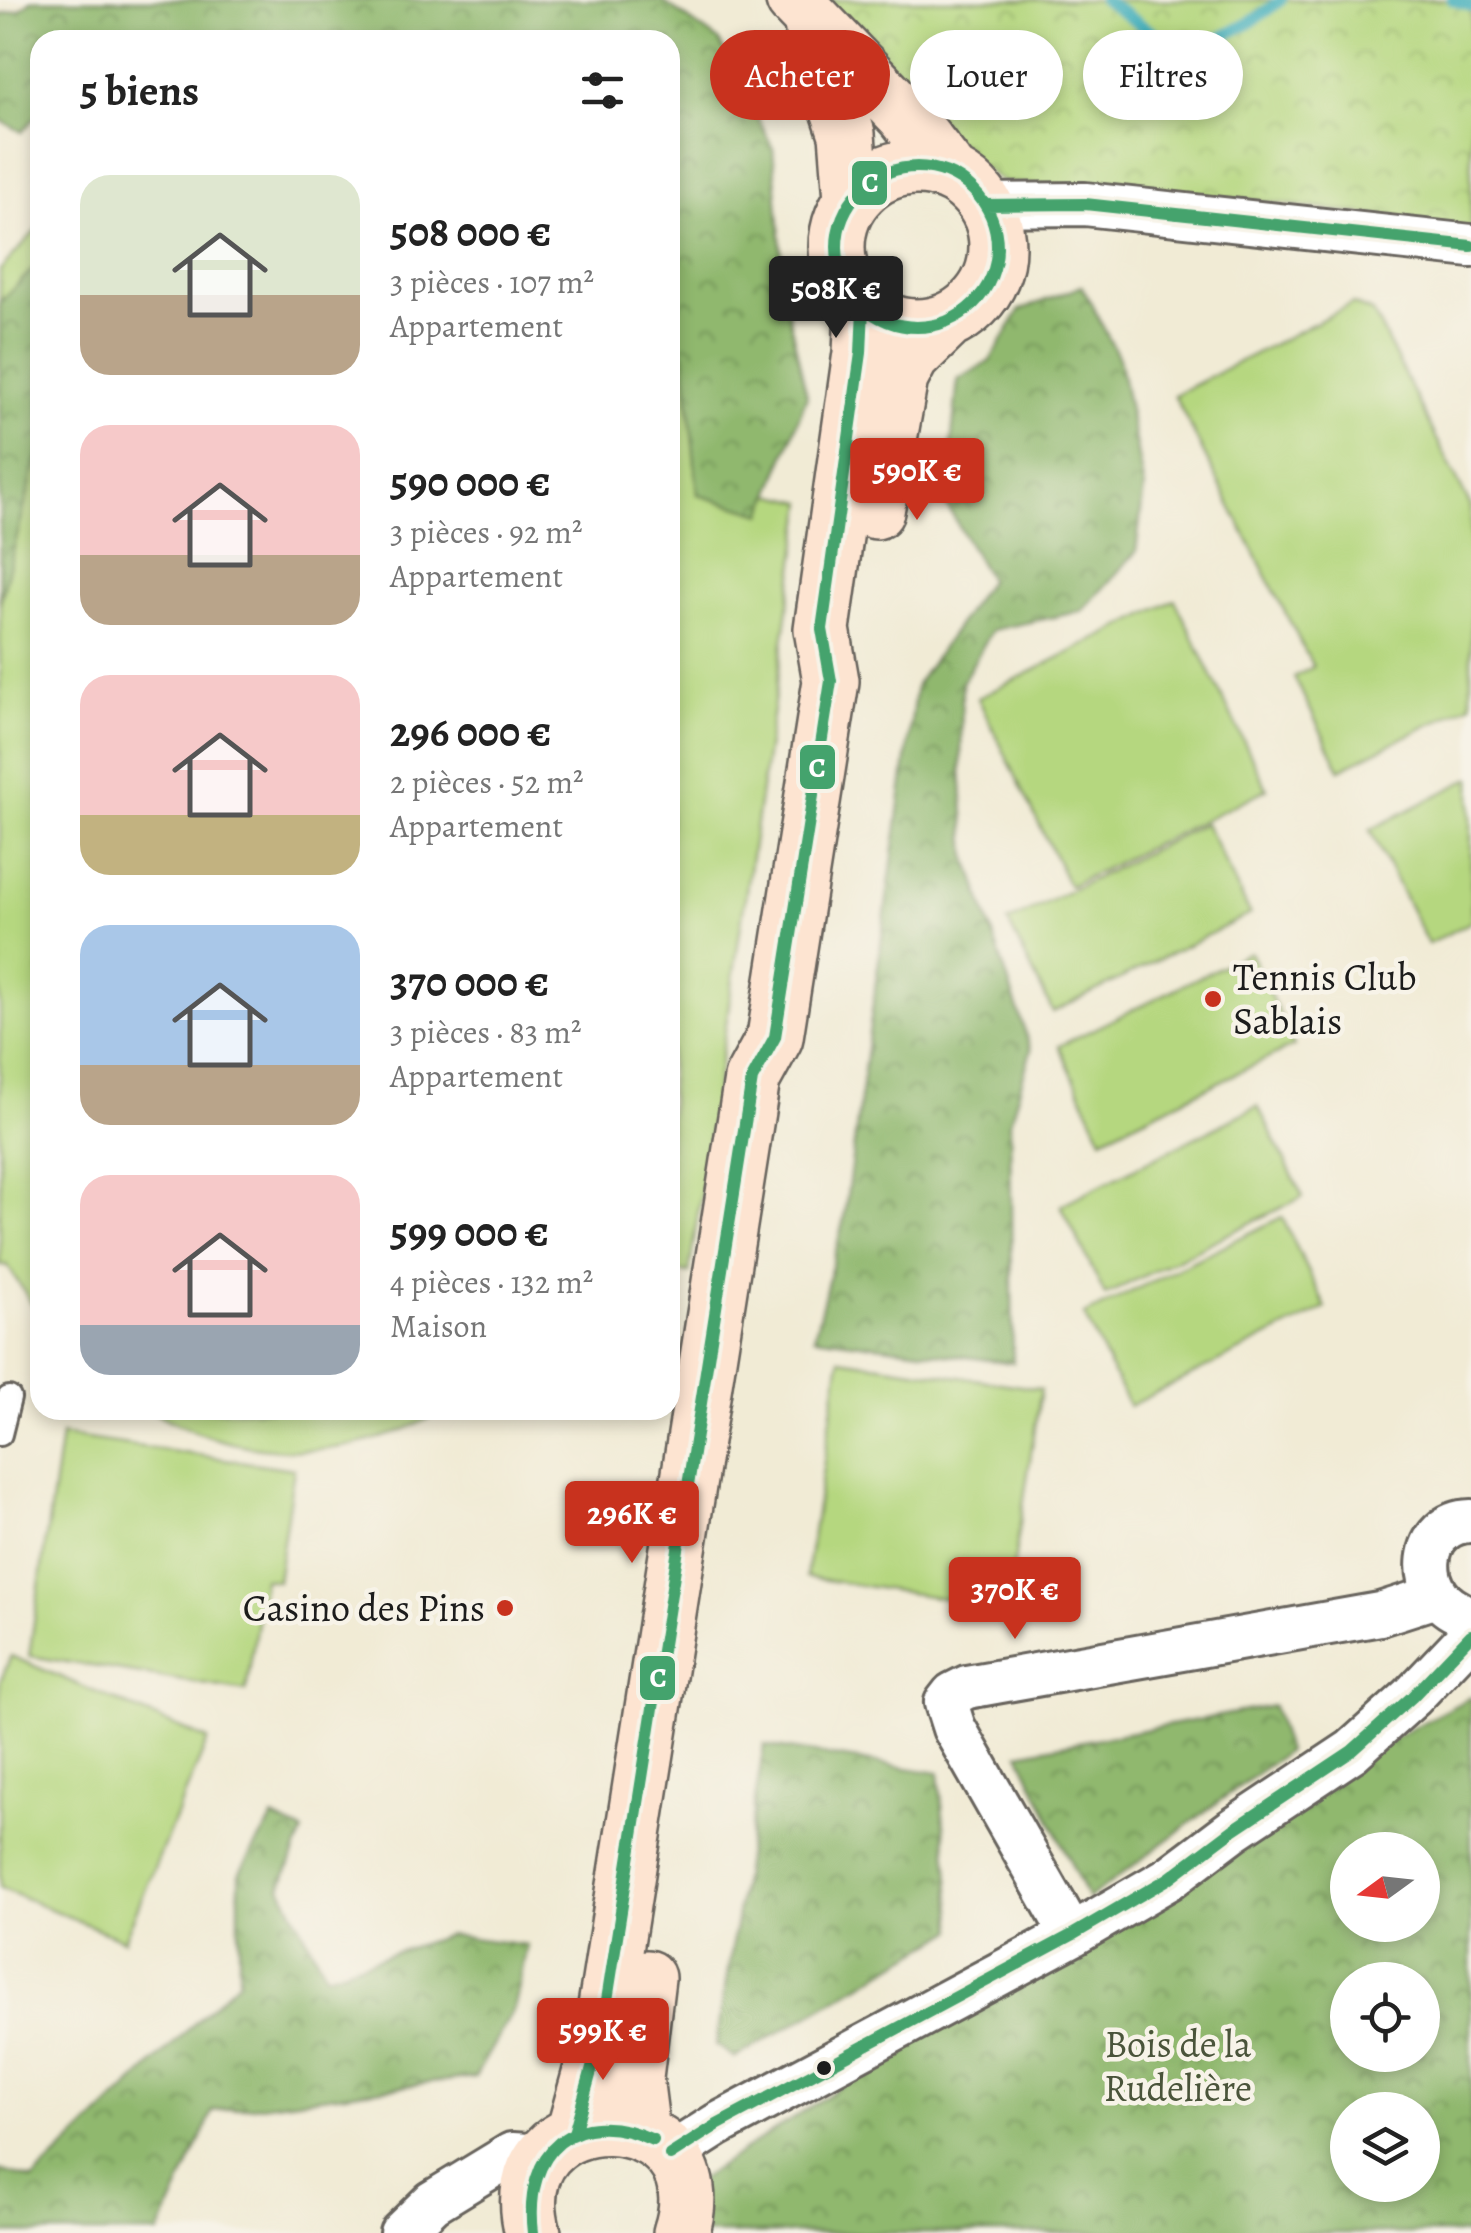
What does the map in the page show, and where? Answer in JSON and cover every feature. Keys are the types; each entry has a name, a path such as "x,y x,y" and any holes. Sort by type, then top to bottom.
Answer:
{"street":[{"path":"533,2233 528,2205 532,2179 559,2144 602,2032 752,1079 776,1037 831,682 857,631 900,378 912,357 982,295 992,276 996,239 969,190 905,115 800,8"},
{"path":"800,8 847,134 852,199"},
{"path":"947,322 920,328 899,326 864,308 840,273 837,231 852,199 870,182 907,167 929,168 969,190 1471,246"},
{"path":"831,682 822,629 856,393 864,308"},
{"path":"682,2233 687,2204 685,2189 656,2144 635,2077 638,2037 786,1082 776,1037"},
{"path":"1453,1606 1427,1573 1431,1547 1443,1531 1471,1520"},
{"path":"1072,1935 954,1728 946,1702 953,1694 967,1687 1380,1614 1453,1606"},
{"path":"408,2232 433,2202 512,2154 559,2144 596,2126 620,2126 656,2144 716,2125 1072,1935 1168,1880 1233,1830 1352,1751 1471,1635"}],"lane":[{"path":"0,1434 9,1398"}],"green space":[{"path":"32,0 661,0 710,35 710,120 759,120 773,148 785,300 807,396 763,514 698,495 684,355 680,347 680,30 30,30 30,123 22,132 0,120 0,15 20,10"},
{"path":"828,0 1471,0 1471,233 1399,219 1259,201 1005,183 948,145 927,120 1063,120 1063,30 910,30 910,99 890,75 890,30 853,30"},
{"path":"30,237 30,1301 7,1265 0,1265 0,270"},
{"path":"680,264 766,493 804,502 689,1273 680,1272"},
{"path":"30,272 30,486 0,603 0,302"},
{"path":"1082,286 1119,358 1144,488 1136,552 1082,611 992,630 962,683 961,769 967,856 1031,1050 1010,1122 1013,1363 814,1337 844,1218 916,685 989,580 945,502 958,380 990,361 1020,310"},
{"path":"1352,304 1373,312 1471,507 1471,704 1340,769 1294,677 1313,667 1174,395"},
{"path":"1175,600 1267,789 1069,886 978,698"},
{"path":"1471,778 1471,922 1428,944 1370,830"},
{"path":"1205,823 1250,914 1053,1012 1008,922"},
{"name":"Tennis Club Sablais","path":"1250,952 1294,1046 1102,1138 1059,1046"},
{"path":"1258,1106 1303,1197 1105,1295 1061,1205"},
{"path":"1282,1217 1326,1308 1129,1406 1084,1315"},
{"path":"840,1359 1041,1389 1007,1608 806,1577"},
{"path":"170,1420 424,1420 372,1440 335,1448 297,1450 259,1448"},
{"path":"61,1435 294,1469 277,1581 264,1579 246,1691 29,1656"},
{"path":"11,1656 208,1740 124,1940 0,1888 0,1682"},
{"name":"Bois de la Rudelière","path":"1471,1697 1471,2233 676,2233 685,2189 1286,1795"},
{"path":"1273,1706 1287,1751 1088,1899 1019,1753"},
{"path":"764,1745 939,1773 954,1930 735,2058 716,2045"},
{"path":"273,1818 303,1832 281,1887 326,1975 448,1935 527,1945 515,2007 475,2077 213,2111 159,2233 0,2233 0,2170 33,2180 239,1980 239,1874"}],"waterway":[{"path":"1104,0 1187,56 1254,20 1281,0"},
{"path":"1453,0 1471,6"}],"transit line":[{"name":"C","path":"917,167 948,173 974,190 991,216 997,247 991,278 974,304 948,321 917,327 886,321 860,304 843,278 837,247 843,216 860,190 886,173 917,167"},
{"name":"C","path":"985,205 1085,204 1471,246"},
{"name":"C","path":"574,2133 602,2032 752,1079 775,1037 831,681 822,629 861,353 863,308"},
{"name":"C","path":"670,2155 717,2125 1072,1935 1168,1879 1233,1830 1352,1751 1412,1697 1471,1635"},
{"name":"C","path":"533,2233 532,2204 537,2179 546,2158 560,2142 578,2132 600,2128 625,2130 653,2140"}],"place":[{"name":"Tennis Club Sablais","path":"1213,999"},
{"name":"Casino des Pins","path":"505,1608"}]}
